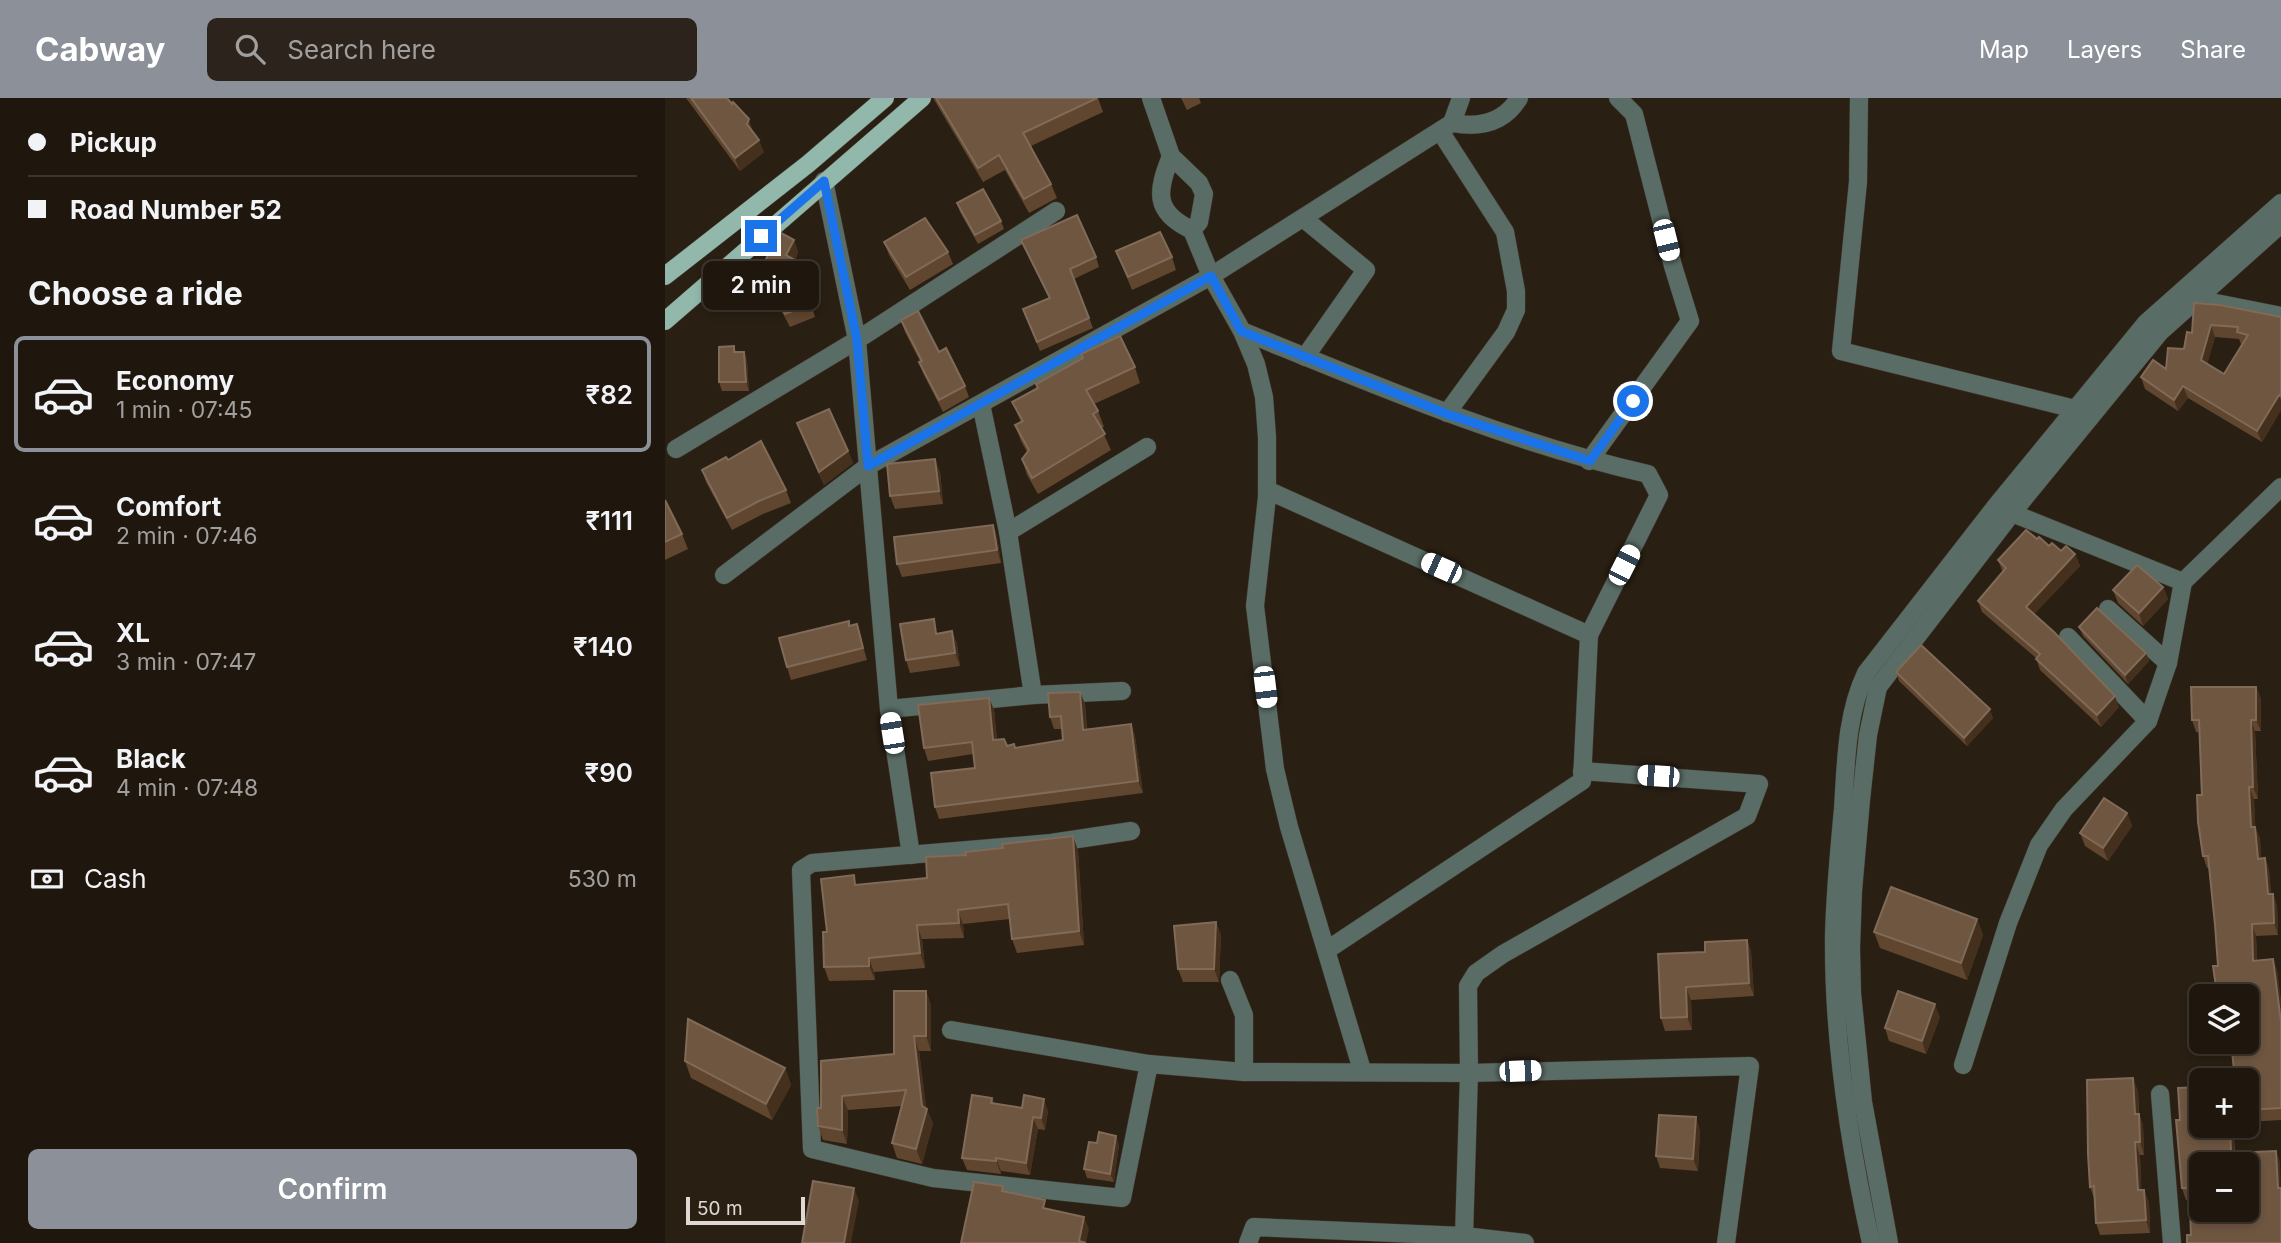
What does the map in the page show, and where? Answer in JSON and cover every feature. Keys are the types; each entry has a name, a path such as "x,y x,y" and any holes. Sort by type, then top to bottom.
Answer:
{"main road":[{"path":"665,276 808,164 885,98"},
{"path":"665,321 922,98"}],"street":[{"path":"1151,98 1171,156 1199,183 1204,194 1199,222 1192,230"},
{"path":"724,575 868,466 1211,276 1446,127 1461,98"},
{"path":"1446,127 1470,127 1489,123 1508,114 1519,98"},
{"path":"1590,461 1690,321 1673,266 1635,114 1618,98"},
{"path":"1859,98 1858,182 1841,351 2075,409"},
{"path":"1446,127 1505,233 1516,291 1516,310 1506,332 1447,414"},
{"path":"1171,156 1160,192 1162,207 1175,222 1192,230 1211,276 1256,364 1264,397 1268,437 1268,490 1255,606 1275,769 1289,827 1362,1070"},
{"path":"824,181 857,340 888,709 911,855"},
{"path":"1889,1243 1863,1102 1852,993 1853,891 1868,735 1874,702 1885,675 2075,409 2146,323 2281,204"},
{"path":"676,449 857,340 1056,211"},
{"path":"1303,218 1366,270 1305,357"},
{"path":"1871,1243 1857,1177 1846,1102 1835,962 1835,899 1848,743 1856,696 1866,673 2004,509 2160,332 2281,224"},
{"path":"2216,303 2281,316"},
{"path":"1241,331 1447,414 1590,461 1648,474 1659,495 1590,635 1582,781 1327,950"},
{"path":"981,404 1008,532 1033,695"},
{"path":"1008,532 1147,447"},
{"path":"1963,1065 2008,923 2039,845 2064,809 2148,721 2168,663 2183,582 2281,487"},
{"path":"1268,490 1590,635"},
{"path":"2004,509 2183,582"},
{"path":"2108,609 2168,663"},
{"path":"2068,637 2148,721"},
{"path":"888,709 1033,695 1122,691"},
{"path":"1464,1236 1469,1073 1468,986 1476,973 1503,954 1747,816 1759,784 1582,771"},
{"path":"1131,831 1051,844 812,863 801,870 812,1149 933,1178 1122,1198 1149,1064"},
{"path":"1230,980 1244,1015 1244,1072"},
{"path":"951,1030 1149,1064 1244,1072 1362,1070 1469,1073 1750,1066 1725,1243"},
{"path":"2160,1094 2172,1243"},
{"path":"1248,1243 1254,1227 1464,1236 1525,1243"}],"building":[{"path":"691,98 727,98 749,119 747,124 759,140 735,158"},
{"path":"936,98 1097,98 1023,133 1051,184 1024,199 999,155 978,168"},
{"path":"983,189 1001,221 975,235 957,203"},
{"path":"1077,215 1096,257 1070,269 1089,318 1037,342 1023,309 1050,298 1021,240"},
{"path":"925,218 948,252 906,277 884,242"},
{"path":"1160,232 1172,257 1128,277 1116,251"},
{"path":"781,233 794,240 786,255 802,264 794,276 811,304 785,314 772,289 768,291 766,259"},
{"path":"2194,303 2220,305 2281,317 2281,396 2279,395 2257,431 2183,386 2174,400 2141,377 2153,360 2166,369 2168,348 2184,349 2187,332 2192,333","holes":["2211,325 2238,327 2237,332 2248,335 2224,374 2201,360"]},
{"path":"918,311 939,352 946,348 965,386 939,400 901,320"},
{"path":"1120,336 1135,367 1086,390 1098,411 1093,414 1105,434 1032,478 1022,459 1029,450 1015,425 1023,421 1012,402 1038,388 1036,384 1083,358 1081,354"},
{"path":"734,346 734,352 744,352 746,382 719,382 719,347"},
{"path":"829,409 848,451 819,472 797,423"},
{"path":"761,441 786,490 727,518 702,470 726,457 728,460"},
{"path":"935,459 939,491 890,496 887,464"},
{"path":"665,500 682,534 665,542"},
{"path":"993,525 997,550 897,564 894,537"},
{"path":"2026,530 2049,546 2052,543 2061,551 2066,546 2075,554 2026,607 2054,632 2115,696 2097,715 2036,659 2040,654 1978,601 2006,568 1998,560"},
{"path":"2137,565 2163,587 2139,613 2113,590"},
{"path":"2097,608 2146,653 2125,675 2079,627"},
{"path":"934,619 936,634 952,631 955,653 906,660 900,624"},
{"path":"849,621 849,626 857,624 863,648 787,667 779,638"},
{"path":"1921,645 1990,709 1964,738 1896,672"},
{"path":"2191,687 2256,687 2256,720 2251,720 2251,827 2255,827 2258,859 2265,858 2268,894 2273,894 2274,923 2252,924 2253,961 2273,959 2281,1022 2281,1108 2259,1109 2259,1068 2234,1068 2232,1054 2259,1054 2259,984 2216,984 2213,966 2218,966 2208,856 2203,856 2198,822 2197,795 2202,795 2199,720 2192,720"},
{"path":"1080,692 1083,730 1131,724 1138,781 935,807 931,773 975,768 972,742 924,748 918,705 989,698 993,740 1004,739 1007,746 1014,744 1015,748 1063,740 1061,716 1050,717 1048,693"},
{"path":"2104,798 2127,813 2103,848 2080,833"},
{"path":"1073,836 1079,931 1012,939 1008,904 958,910 959,923 917,925 920,953 869,958 869,966 824,967 823,932 827,932 821,879 854,875 855,885 927,878 926,857 966,855 965,852 1003,848 1002,844"},
{"path":"1891,887 1977,919 1961,963 1874,932"},
{"path":"1216,922 1214,969 1178,969 1174,926"},
{"path":"1747,940 1749,983 1686,987 1687,1017 1661,1018 1658,954 1705,952 1705,942"},
{"path":"894,991 926,991 926,1036 914,1036 922,1106 927,1109 916,1149 892,1143 906,1090 842,1096 842,1130 818,1126 817,1108 821,1108 821,1061 894,1054"},
{"path":"1898,991 1935,1004 1922,1041 1885,1028"},
{"path":"688,1019 785,1068 766,1104 685,1061"},
{"path":"2133,1078 2135,1114 2139,1114 2140,1142 2135,1142 2138,1190 2144,1190 2146,1220 2096,1223 2094,1186 2090,1187 2087,1080"},
{"path":"2178,1088 2189,1088 2189,1138 2230,1138 2231,1152 2189,1152 2189,1188 2182,1188 2176,1120 2180,1120"},
{"path":"972,1095 992,1098 991,1103 1022,1108 1024,1095 1044,1099 1041,1118 1033,1117 1026,1163 996,1158 996,1161 962,1158"},
{"path":"1659,1115 1696,1117 1693,1159 1656,1156"},
{"path":"1099,1132 1116,1136 1110,1174 1084,1169 1089,1142 1097,1143"},
{"path":"2276,1151 2278,1188 2281,1188 2281,1243 2187,1243 2187,1235 2191,1235 2190,1222 2259,1222 2259,1152 2254,1152"},
{"path":"813,1181 854,1188 844,1243 802,1243"},
{"path":"974,1182 1003,1186 1002,1191 1045,1200 1043,1208 1084,1217 1079,1241 1086,1243 961,1243"}],"route":[{"path":"761,236 824,181 857,340 868,466 1211,276 1241,331 1447,414 1590,461 1633,401"}]}
